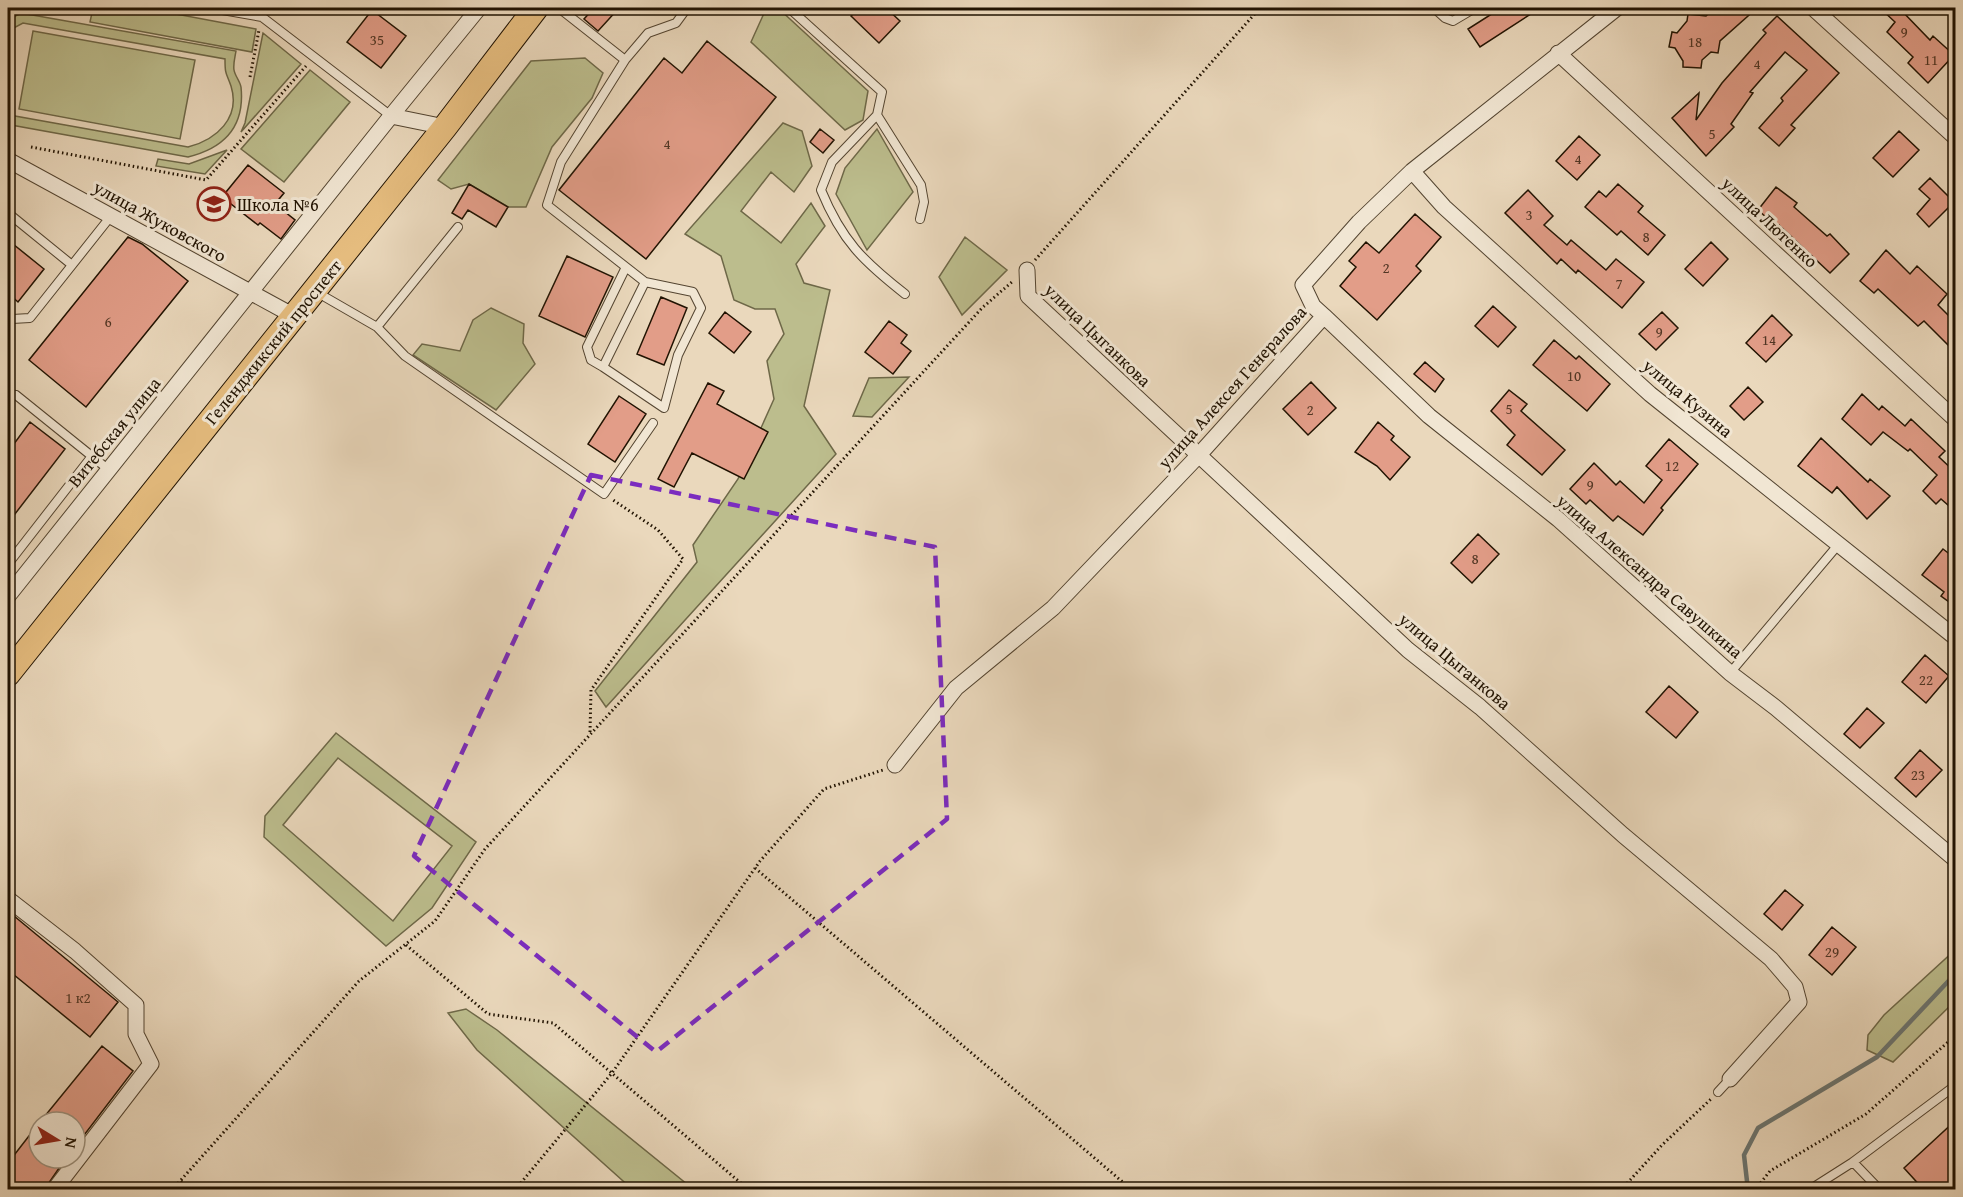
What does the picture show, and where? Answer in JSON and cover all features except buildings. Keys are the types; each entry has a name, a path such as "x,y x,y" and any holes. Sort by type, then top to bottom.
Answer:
{"main road":[{"name":"Геленджикский проспект","path":"8,674 445,127 536,8"}],"street":[{"name":"Витебская улица","path":"8,596 248,291 479,8"},
{"name":"улица Алексея Генералова","path":"895,765 956,688 1053,608 1198,456 1324,316 1313,306 1303,285 1359,222 1412,171 1617,8"},
{"path":"1813,8 1956,138"},
{"name":"улица Лютенко","path":"1558,53 1956,420"},
{"path":"391,116 445,127"},
{"name":"улица Жуковского","path":"8,160 294,316"},
{"name":"улица Кузина","path":"1412,171 1444,207 1650,394 1956,638"},
{"name":"улица Цыганкова","path":"1027,270 1028,296 1198,456 1408,650 1480,707 1623,835 1771,959 1795,987 1799,1002 1730,1079"},
{"name":"улица Александра Савушкина","path":"1324,316 1429,416 1558,519 1730,673 1776,708 1956,860"},
{"path":"8,899 75,951 136,1005 136,1034 151,1064 54,1190"}],"lane":[{"path":"211,8 262,17 391,116"},
{"path":"559,8 625,60"},
{"path":"626,267 587,347 591,360 663,408 678,355 701,308 693,292 645,282 626,267 547,205 561,162 625,60 648,33 676,23 687,8"},
{"path":"789,8 882,92 877,116 832,162 821,190 832,217 863,261 905,294"},
{"path":"1434,8 1445,18 1453,21 1475,8"},
{"path":"877,116 921,185 924,202 920,219"},
{"path":"8,213 72,265"},
{"path":"8,315 12,319 30,318 111,216"},
{"path":"377,327 458,227"},
{"path":"603,368 645,282"},
{"path":"314,291 377,327 405,356 604,494 652,423"},
{"path":"8,394 16,395 109,470"},
{"path":"8,564 92,456"},
{"path":"1730,673 1838,545"},
{"path":"1718,1092 1730,1079"},
{"path":"1809,1190 1853,1162 1956,1085"},
{"path":"1853,1162 1880,1190"}],"path":[{"path":"172,1190 359,981 435,921 485,849 590,732 982,308 1027,270 1260,8"},
{"path":"250,76 262,17"},
{"path":"32,147 206,180 313,57"},
{"path":"590,732 591,690 683,559 658,530 604,494"},
{"path":"515,1190 612,1073 755,868 824,789 895,765"},
{"path":"755,868 1132,1190"},
{"path":"405,945 488,1014 553,1023 749,1190"},
{"path":"1755,1190 1770,1172 1866,1114 1956,1035"},
{"path":"1622,1190 1662,1145 1718,1092"},
{"path":"180,1180 190,1190"}],"highlighted area":[{"path":"591,475 935,547 947,819 656,1052 414,856"}],"green space":[{"path":"93,8 144,8 256,29 252,52 90,22"},
{"path":"757,8 778,8 868,91 863,120 845,130 751,42 765,11"},
{"path":"21,13 236,51 234,70 241,87 241,101 236,124 222,141 212,148 188,157 11,125 8,123 8,111 15,116 188,147 208,139 224,126 229,118 233,98 225,59 23,23 8,31 8,20"},
{"path":"33,31 195,60 180,139 19,109"},
{"path":"263,33 301,64 241,132 245,123"},
{"path":"585,58 603,73 592,98 552,147 526,207 508,207 469,184 451,189 438,180 531,61"},
{"path":"310,70 350,102 284,182 241,149"},
{"path":"783,123 802,131 812,166 794,192 771,172 741,211 781,243 811,203 825,226 796,264 804,283 830,290 804,406 836,454 606,707 595,691 697,562 693,545 738,479 774,399 767,361 784,334 775,309 755,309 734,300 721,256 685,234"},
{"path":"877,129 913,192 867,250 836,194 845,168"},
{"path":"227,150 205,174 156,166 158,159 189,164"},
{"path":"965,237 1007,270 962,315 939,277"},
{"path":"491,308 524,324 523,343 535,364 496,410 413,355 422,344 460,351 473,320"},
{"path":"909,377 872,417 853,416 869,378"},
{"path":"336,733 476,842 432,908 386,946 264,837 265,816","holes":["338,758 452,846 393,921 283,825"]},
{"path":"1955,950 1955,1001 1893,1062 1867,1050 1868,1035 1884,1015"},
{"path":"466,1009 497,1030 693,1189 632,1189 477,1050 448,1013"}],"waterway":[{"path":"1748,1190 1744,1155 1758,1128 1877,1057 1956,973"}],"place":[{"name":"Школа №6","path":"214,204"}]}
